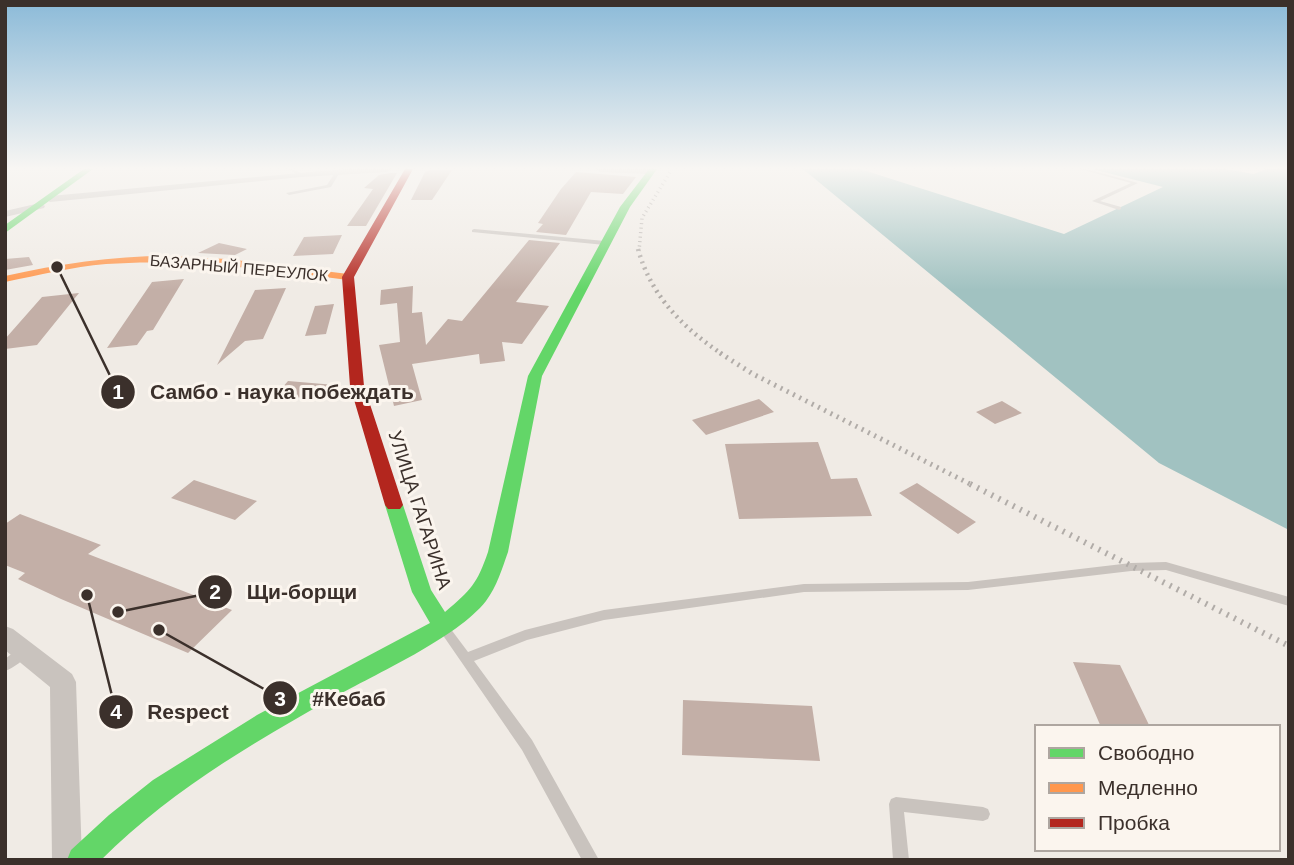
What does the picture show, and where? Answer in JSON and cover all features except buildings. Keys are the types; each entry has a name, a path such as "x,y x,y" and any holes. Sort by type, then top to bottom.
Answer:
{"street":[{"path":"5,230 34,209"},
{"path":"348,277 386,209"},
{"path":"81,860 118,824 174,781 265,723 443,626 478,596 488,580 498,552 535,376 624,209"},
{"name":"БАЗАРНЫЙ ПЕРЕУЛОК","path":"5,279 106,261 151,260 255,266 348,277"},
{"name":"УЛИЦА ГАГАРИНА","path":"348,277 358,386 422,593 443,626"},
{"path":"11,651 63,682 67,860"}],"lane":[{"path":"474,232 605,243"},
{"path":"467,658 525,635 604,615 804,588 968,586 1132,567 1166,566 1289,602"},
{"path":"443,626 527,745 591,860"},
{"path":"901,860 896,804 983,814"}],"water":[{"path":"852,209 987,209 1064,234 1116,209 1289,209 1289,530 1159,463"}],"railway":[{"path":"639,251 642,218 647,209"},
{"path":"638,249 651,282 670,309 694,333 722,354"},
{"path":"720,353 753,374 974,486"},
{"path":"970,484 1289,646"}],"traffic: fast":[{"path":"5,230 33,209"},
{"path":"81,860 118,824 162,789 265,723 443,626 478,596 488,580 498,552 535,376 624,209"},
{"path":"394,505 422,592 443,626"}],"traffic: slow":[{"path":"5,279 81,264 136,259 197,260 348,277"}],"traffic: jam":[{"path":"386,209 348,277 357,386 394,505"}],"place":[{"name":"Самбо - наука побеждать","path":"57,267"},
{"name":"Respect","path":"87,595"},
{"name":"Щи-борщи","path":"118,612"},
{"name":"#Кебаб","path":"159,630"}]}
